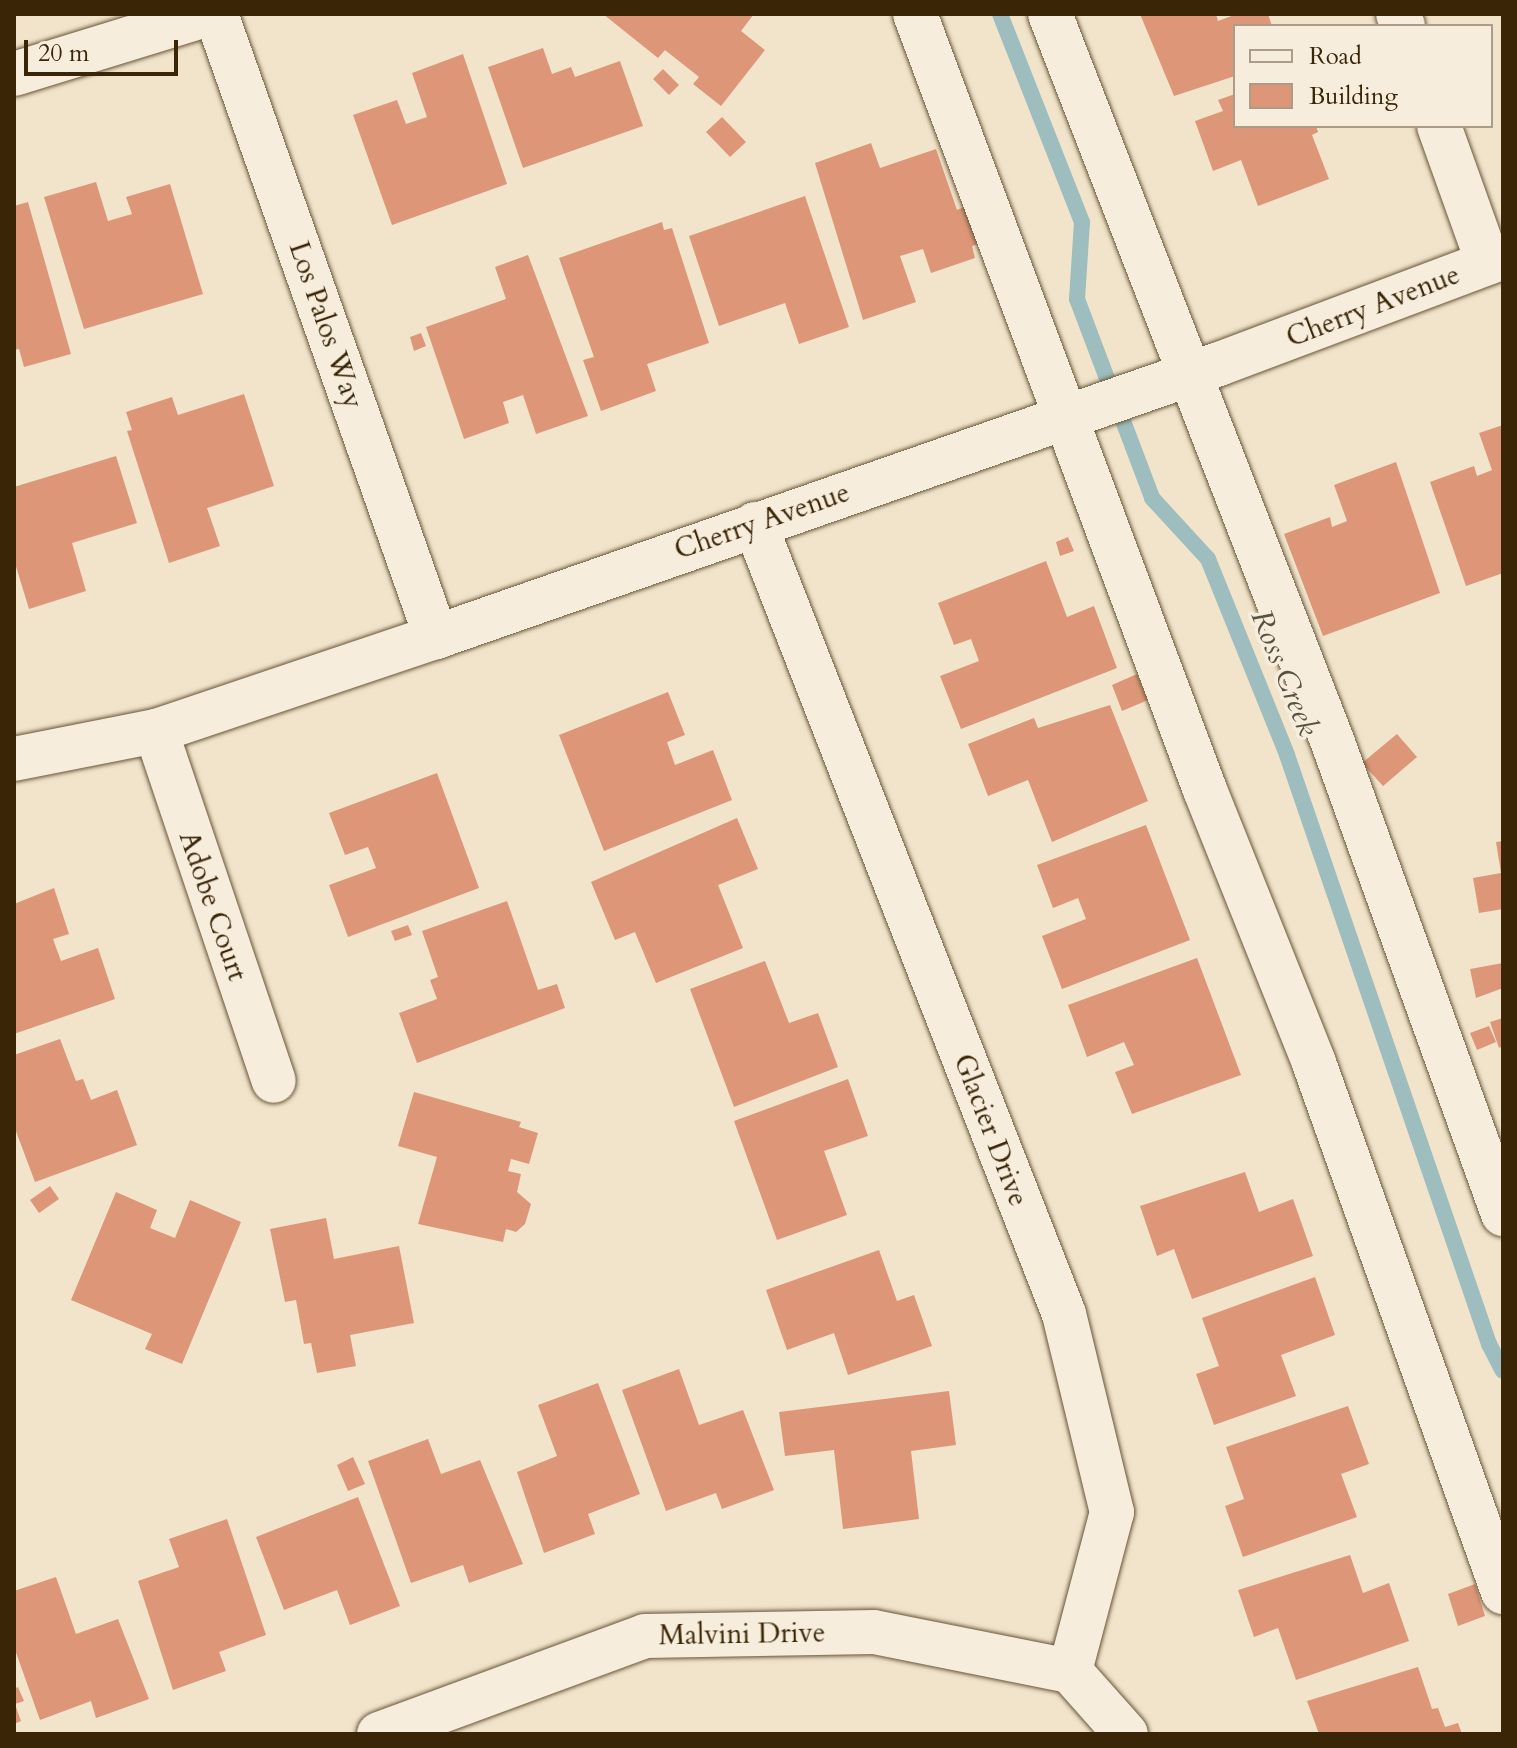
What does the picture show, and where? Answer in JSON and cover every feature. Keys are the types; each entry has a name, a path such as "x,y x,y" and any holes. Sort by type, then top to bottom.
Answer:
{"street":[{"path":"14,74 209,14"},
{"name":"Los Palos Way","path":"216,14 436,637"},
{"path":"915,14 1074,412 1314,1063 1503,1592"},
{"path":"1050,14 1333,743 1503,1214"},
{"path":"1440,128 1495,260"},
{"name":"Cherry Avenue","path":"14,759 156,731 436,637 1188,374 1495,260"},
{"name":"Glacier Drive","path":"755,524 1064,1314 1112,1512 1070,1671"},
{"name":"Adobe Court","path":"156,731 274,1081"},
{"name":"Malvini Drive","path":"379,1734 645,1636 874,1632 1070,1671"},
{"path":"1070,1671 1126,1734"}],"building":[{"path":"603,14 754,14 741,31 765,50 721,106 693,84 699,77 665,50 658,58"},
{"path":"1140,14 1216,14 1218,21 1237,14 1268,14 1271,24 1233,24 1233,77 1174,96"},
{"path":"543,48 552,74 571,67 575,77 620,61 643,126 523,168 488,67"},
{"path":"463,54 507,184 392,225 353,115 397,100 406,124 427,117 412,73"},
{"path":"663,69 679,85 669,95 653,79"},
{"path":"1233,95 1233,128 1317,128 1318,132 1312,135 1329,179 1258,206 1241,160 1213,171 1195,121 1223,111 1218,100"},
{"path":"722,117 746,142 730,157 706,132"},
{"path":"871,143 880,168 936,149 957,210 964,207 981,243 972,246 975,258 931,273 923,249 900,256 916,302 863,320 815,163"},
{"path":"96,182 108,221 132,214 126,197 170,184 203,294 84,329 44,197"},
{"path":"805,196 849,327 799,344 785,303 719,326 689,236"},
{"path":"28,202 71,354 24,367 19,349 14,350 14,206"},
{"path":"662,222 664,230 672,228 709,343 647,364 656,391 601,411 583,360 594,357 559,258"},
{"path":"528,255 588,416 536,434 523,395 503,402 509,423 464,439 426,327 506,299 495,267"},
{"path":"421,333 426,346 414,351 410,337"},
{"path":"244,394 274,486 207,508 220,546 169,563 127,431 132,430 126,412 172,397 178,415"},
{"path":"1503,425 1503,573 1466,586 1430,482 1474,466 1477,476 1492,470 1479,433"},
{"path":"116,456 137,523 72,543 86,591 29,609 14,560 14,487"},
{"path":"1396,462 1440,593 1323,636 1284,534 1330,517 1332,527 1347,521 1334,485"},
{"path":"1068,537 1074,551 1060,556 1056,542"},
{"path":"1046,561 1067,617 1094,606 1117,668 961,729 940,676 979,661 971,639 954,645 938,603"},
{"path":"1137,674 1148,700 1122,711 1112,685"},
{"path":"668,692 685,735 667,742 675,765 713,750 732,800 604,851 559,735"},
{"path":"1110,705 1148,801 1052,842 1028,780 988,796 968,744 1034,718 1038,728"},
{"path":"1397,734 1417,757 1383,786 1362,763"},
{"path":"437,773 479,888 348,937 329,885 376,868 368,847 345,855 329,813"},
{"path":"737,818 758,869 718,885 743,948 656,983 635,932 615,940 591,882"},
{"path":"1146,825 1190,940 1062,989 1042,936 1086,919 1078,898 1053,908 1037,865"},
{"path":"1503,841 1503,909 1479,913 1473,878 1501,873 1496,842"},
{"path":"54,888 69,934 53,939 61,961 98,948 115,999 14,1034 14,904"},
{"path":"507,901 538,990 557,984 565,1008 417,1063 399,1013 437,999 430,980 438,977 422,931"},
{"path":"408,925 412,935 395,941 391,931"},
{"path":"1197,958 1241,1075 1132,1114 1115,1072 1134,1065 1124,1042 1087,1057 1068,1005"},
{"path":"765,961 789,1023 818,1013 838,1067 734,1107 690,989"},
{"path":"1503,963 1503,988 1476,998 1470,969"},
{"path":"1503,1018 1503,1046 1499,1048 1490,1022"},
{"path":"1489,1026 1496,1042 1477,1050 1470,1033"},
{"path":"60,1039 76,1081 83,1079 91,1100 117,1090 137,1145 35,1182 14,1126 14,1055"},
{"path":"848,1079 868,1136 824,1151 847,1215 777,1240 734,1121"},
{"path":"414,1092 521,1122 519,1127 538,1133 529,1164 511,1159 508,1171 521,1174 517,1192 531,1204 525,1224 516,1232 506,1229 503,1242 418,1224 437,1157 398,1146"},
{"path":"1245,1172 1259,1212 1293,1199 1313,1256 1192,1299 1174,1249 1157,1256 1140,1206"},
{"path":"50,1186 59,1199 39,1213 30,1200"},
{"path":"116,1192 157,1210 150,1228 175,1238 190,1200 241,1222 182,1364 145,1349 152,1334 71,1300"},
{"path":"326,1218 334,1259 399,1246 414,1323 350,1335 356,1366 317,1373 311,1343 304,1344 296,1300 285,1302 270,1229"},
{"path":"879,1250 897,1301 914,1295 932,1346 848,1375 834,1333 787,1350 766,1290"},
{"path":"1315,1277 1335,1335 1281,1355 1296,1396 1214,1425 1196,1374 1219,1366 1202,1318"},
{"path":"679,1369 699,1425 743,1410 774,1490 722,1509 716,1493 666,1511 622,1390"},
{"path":"598,1383 640,1494 588,1514 595,1534 544,1553 517,1472 557,1456 538,1405"},
{"path":"949,1391 956,1445 911,1451 919,1519 843,1529 834,1450 785,1456 779,1412"},
{"path":"1348,1406 1369,1464 1341,1474 1357,1517 1243,1557 1225,1506 1244,1499 1226,1447"},
{"path":"428,1439 441,1474 480,1460 523,1564 469,1583 463,1565 411,1583 368,1461"},
{"path":"353,1457 365,1484 348,1491 337,1465"},
{"path":"358,1497 400,1606 350,1625 337,1590 284,1610 256,1537"},
{"path":"227,1519 266,1635 219,1652 226,1671 173,1690 138,1581 179,1567 169,1539"},
{"path":"1350,1555 1363,1593 1389,1583 1409,1641 1296,1680 1278,1628 1254,1637 1238,1590"},
{"path":"56,1577 76,1634 118,1619 149,1699 96,1718 91,1701 40,1720 14,1647 14,1591"},
{"path":"1475,1584 1485,1616 1458,1626 1448,1594"},
{"path":"1418,1667 1432,1709 1438,1708 1445,1727 1458,1723 1462,1734 1319,1734 1307,1701"},
{"path":"18,1687 24,1701 15,1704 21,1721 14,1724 14,1689"}],"waterway":[{"name":"Ross Creek","path":"1000,14 1082,222 1077,299 1152,498 1208,559 1287,755 1489,1344 1503,1371"}]}
